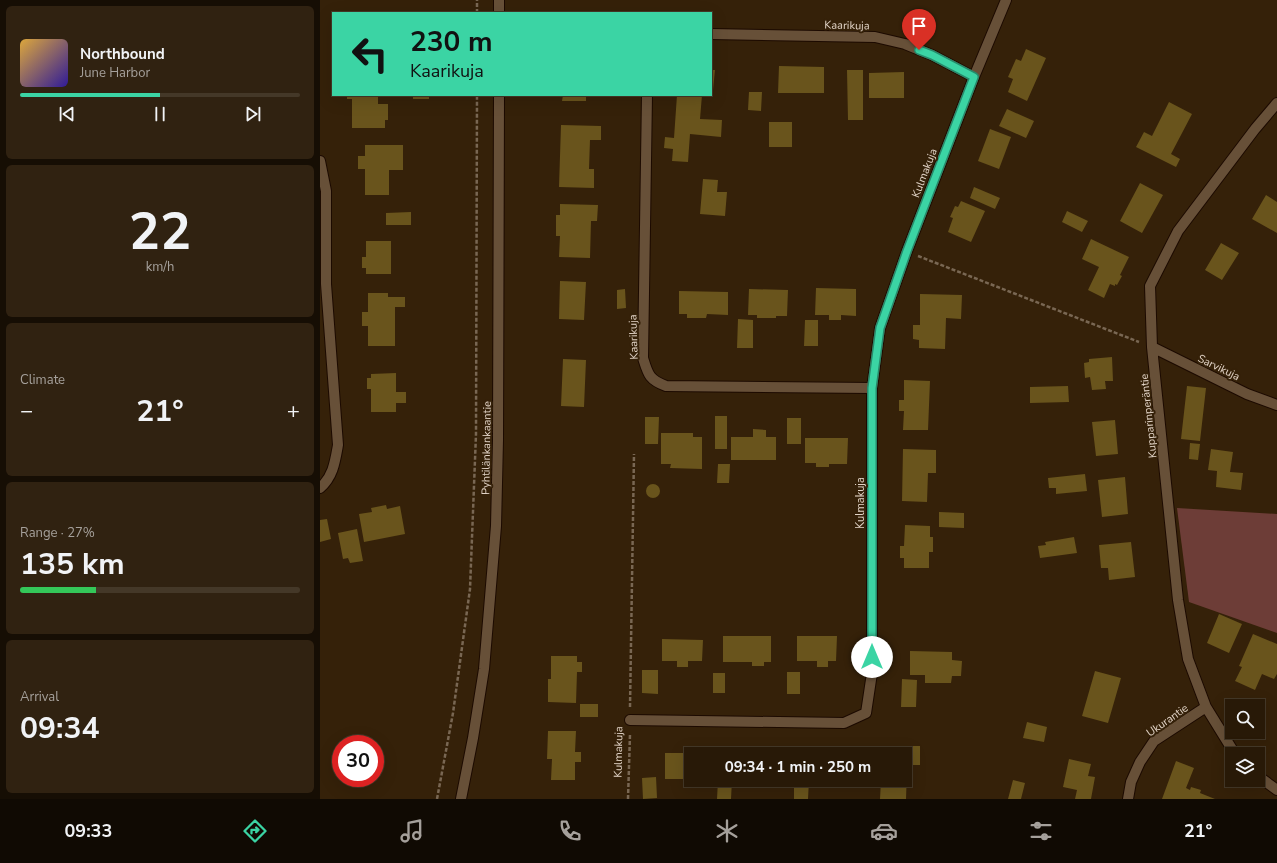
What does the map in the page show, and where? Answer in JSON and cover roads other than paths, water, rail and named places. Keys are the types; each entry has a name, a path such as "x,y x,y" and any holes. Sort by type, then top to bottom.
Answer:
{"street":[{"path":"499,0 499,12"},
{"name":"Kulmakuja","path":"630,720 844,723 866,713 872,673 872,388 880,328 907,251 974,77 1006,0"},
{"name":"Kaarikuja","path":"712,34 875,37 905,44 932,55 974,77"},
{"name":"Pyhtilänkankaantie","path":"461,799 484,669 496,526 498,440 499,96"},
{"name":"Kaarikuja","path":"647,96 643,358 648,374 656,382 666,386 872,388"},
{"name":"Kupparinperäntie","path":"1231,747 1206,707 1188,659 1178,600 1152,347 1150,286 1178,231 1255,129 1277,103"},
{"path":"320,161 326,191 323,285 338,445 335,467 326,483 320,488"},
{"name":"Sarvikuja","path":"1152,347 1247,394 1277,405"},
{"name":"Ukurantie","path":"1128,799 1131,782 1140,762 1154,741 1206,707"},
{"path":"1265,781 1277,790"}]}
